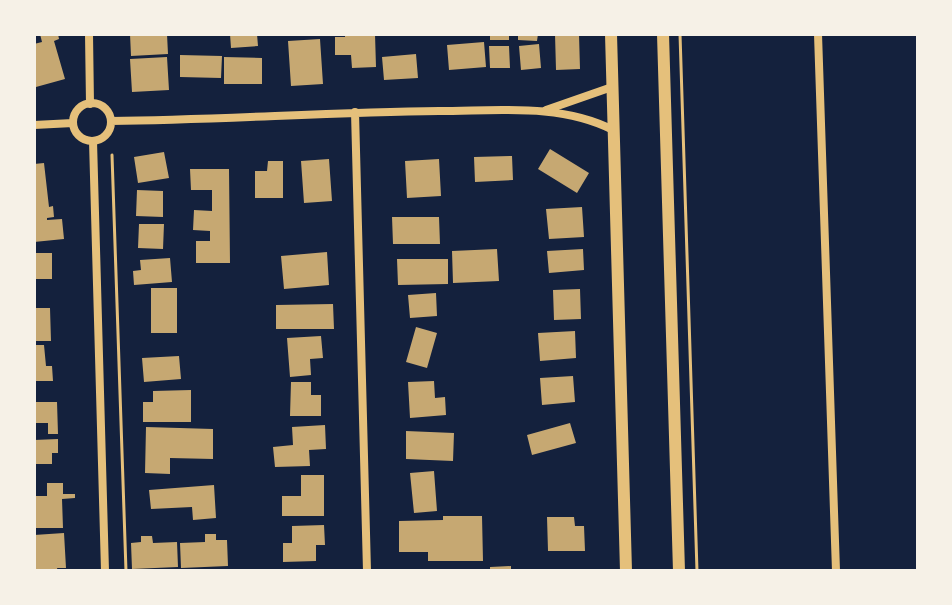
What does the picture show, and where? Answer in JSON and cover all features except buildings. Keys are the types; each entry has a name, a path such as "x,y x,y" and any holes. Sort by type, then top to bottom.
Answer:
{"highway":[{"path":"611,34 626,571"},
{"path":"663,34 679,571"}],"street":[{"path":"89,34 90,104"},
{"path":"818,34 836,571"},
{"path":"546,110 612,87"},
{"path":"90,104 106,110 111,121 104,137 93,141 79,136 73,123 77,110 90,104"},
{"path":"111,121 355,112 546,110 594,120 613,130"},
{"path":"355,112 367,571"},
{"path":"34,125 73,123"},
{"path":"93,141 105,571"}],"path":[{"path":"680,34 697,571"},
{"path":"112,155 126,571"}]}
